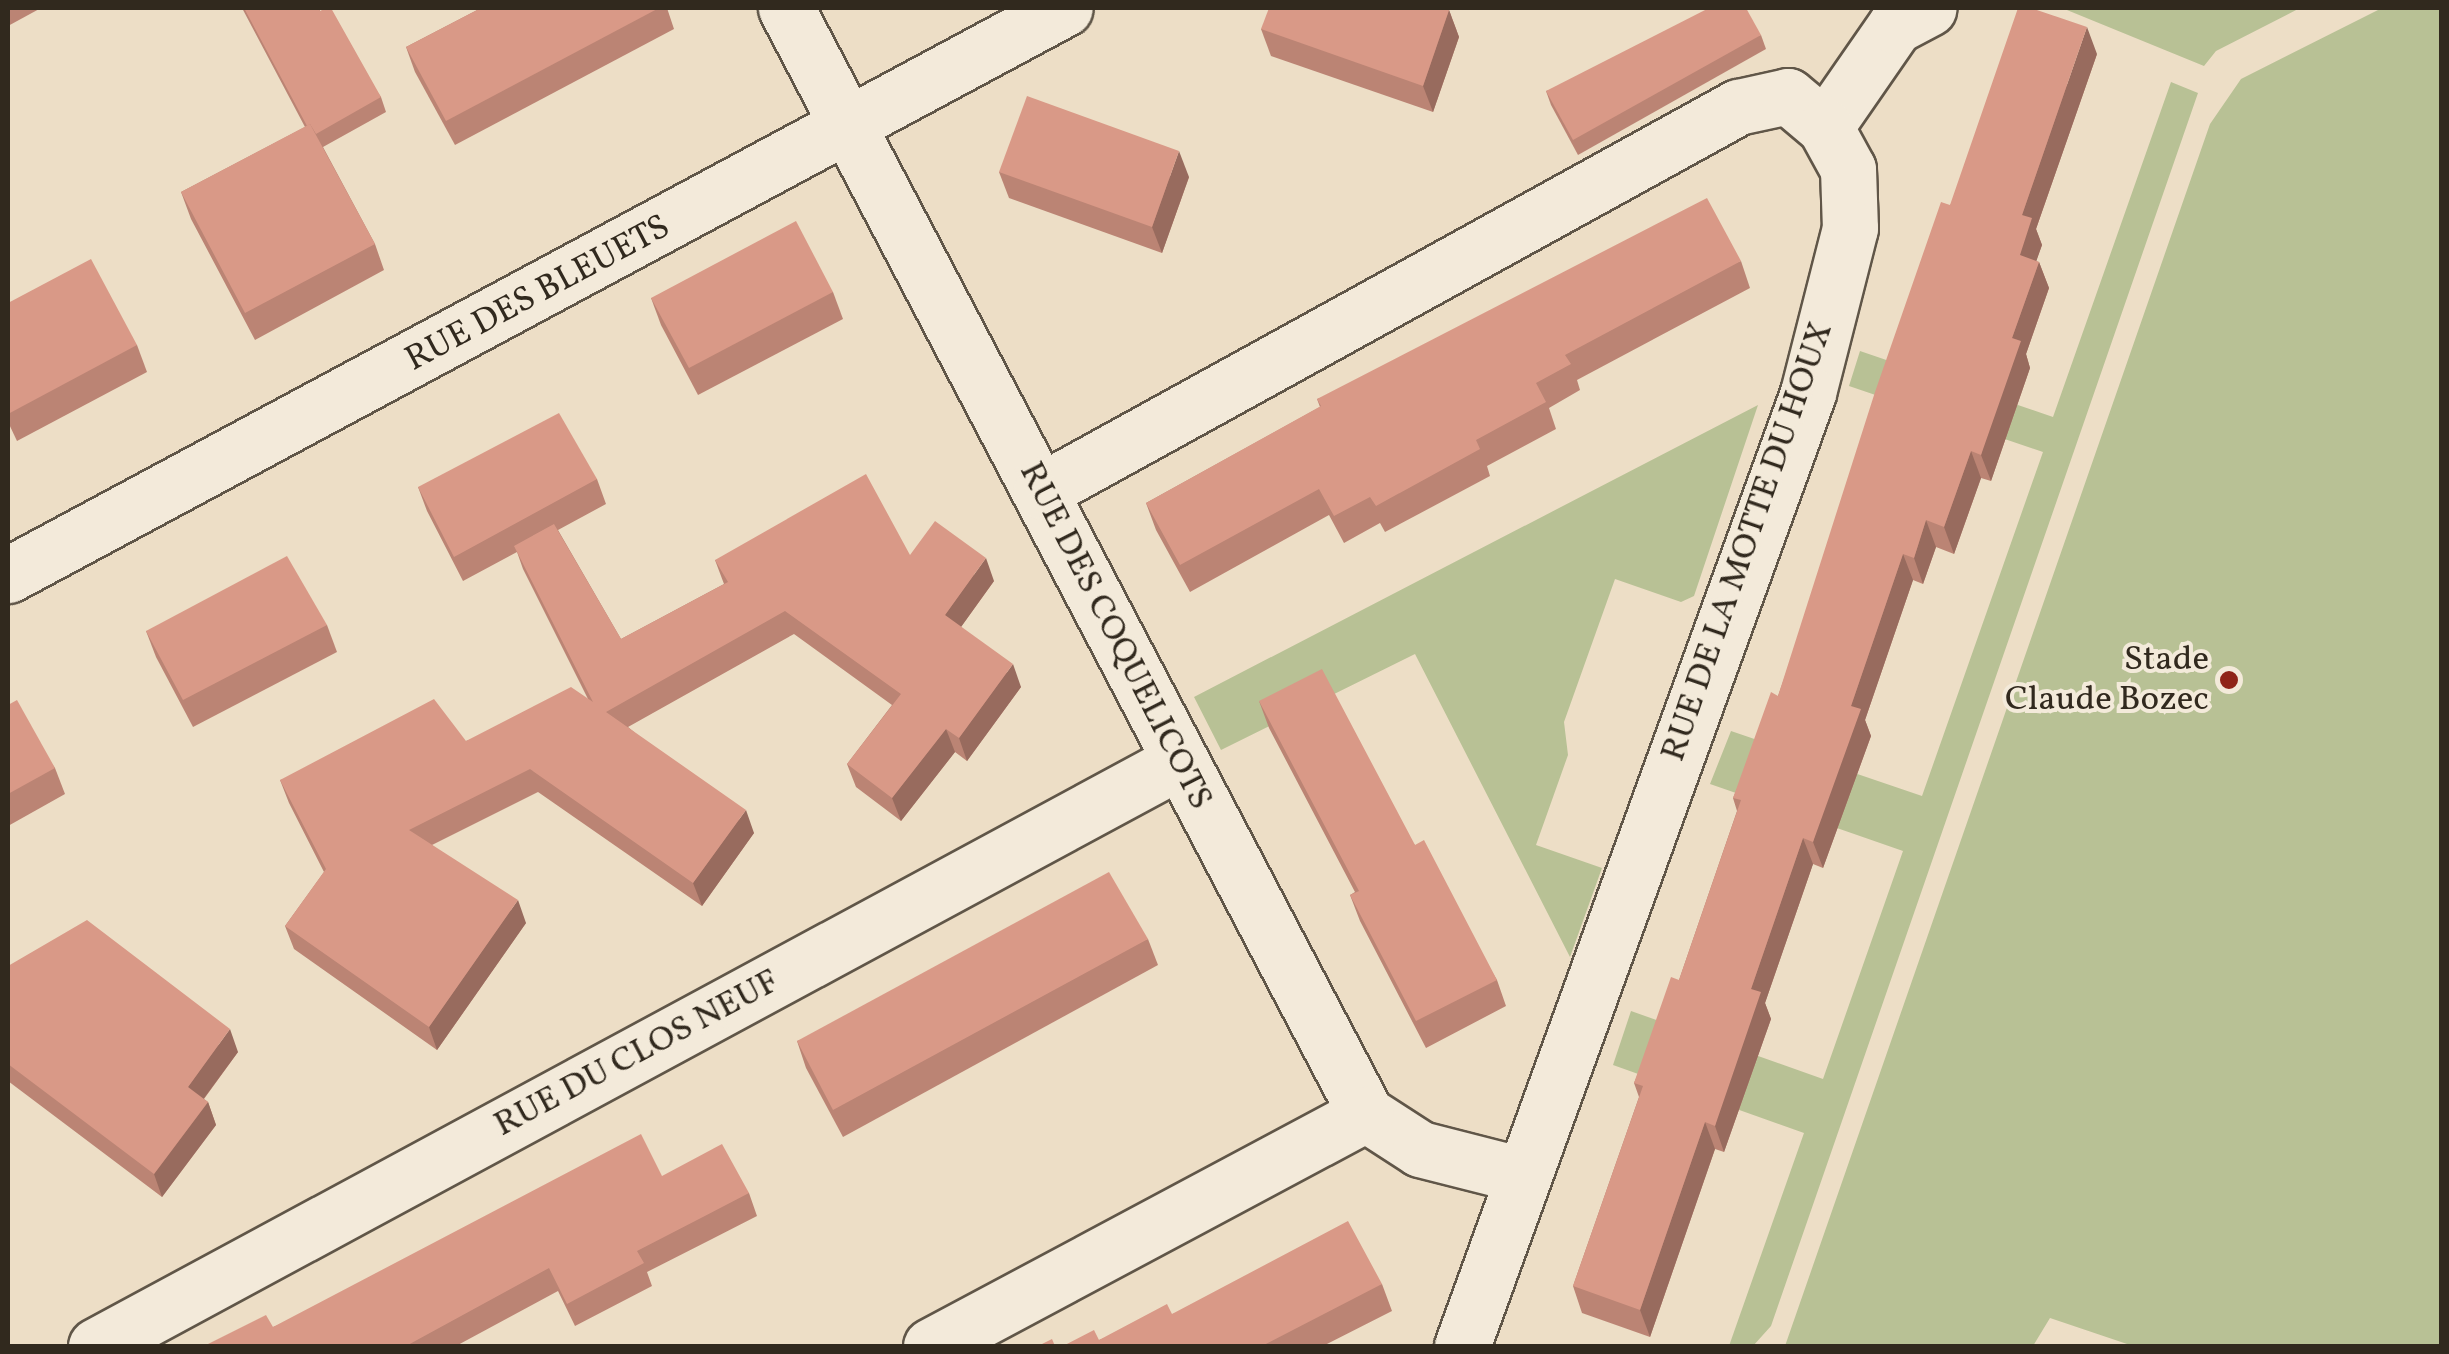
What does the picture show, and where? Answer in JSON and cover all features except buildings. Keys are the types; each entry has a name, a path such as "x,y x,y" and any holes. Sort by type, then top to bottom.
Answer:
{"street":[{"name":"RUE DES COQUELICOTS","path":"786,8 1178,762 1366,1114 1420,1149 1522,1175"},
{"name":"RUE DES BLEUETS","path":"8,575 1065,8"},
{"path":"1825,127 1894,26 1929,8"},
{"name":"RUE DE LA MOTTE DU HOUX","path":"1041,492 1738,107 1788,96 1825,127 1848,169 1850,228 1808,393 1462,1346"},
{"name":"RUE DU CLOS NEUF","path":"96,1346 1178,762"},
{"path":"931,1346 1366,1114"}],"green space":[{"path":"2062,8 2300,8 2216,51 2204,66"},
{"name":"Stade Claude Bozec","path":"2382,8 2442,8 2441,1346 2133,1346 2050,1318 2033,1346 1785,1346 2210,124 2241,79"},
{"path":"2171,82 2198,93 1771,1326 1753,1346 1729,1346 1804,1133 1613,1065 1631,1011 1823,1079 1903,851 1710,784 1731,731 1922,796 2043,452 1849,386 1860,351 2053,417"},
{"path":"1758,405 1694,596 1681,602 1615,579 1564,722 1568,755 1536,845 1602,868 1570,957 1415,654 1221,750 1194,697"}],"place":[{"name":"Stade Claude Bozec","path":"2229,680"}]}
